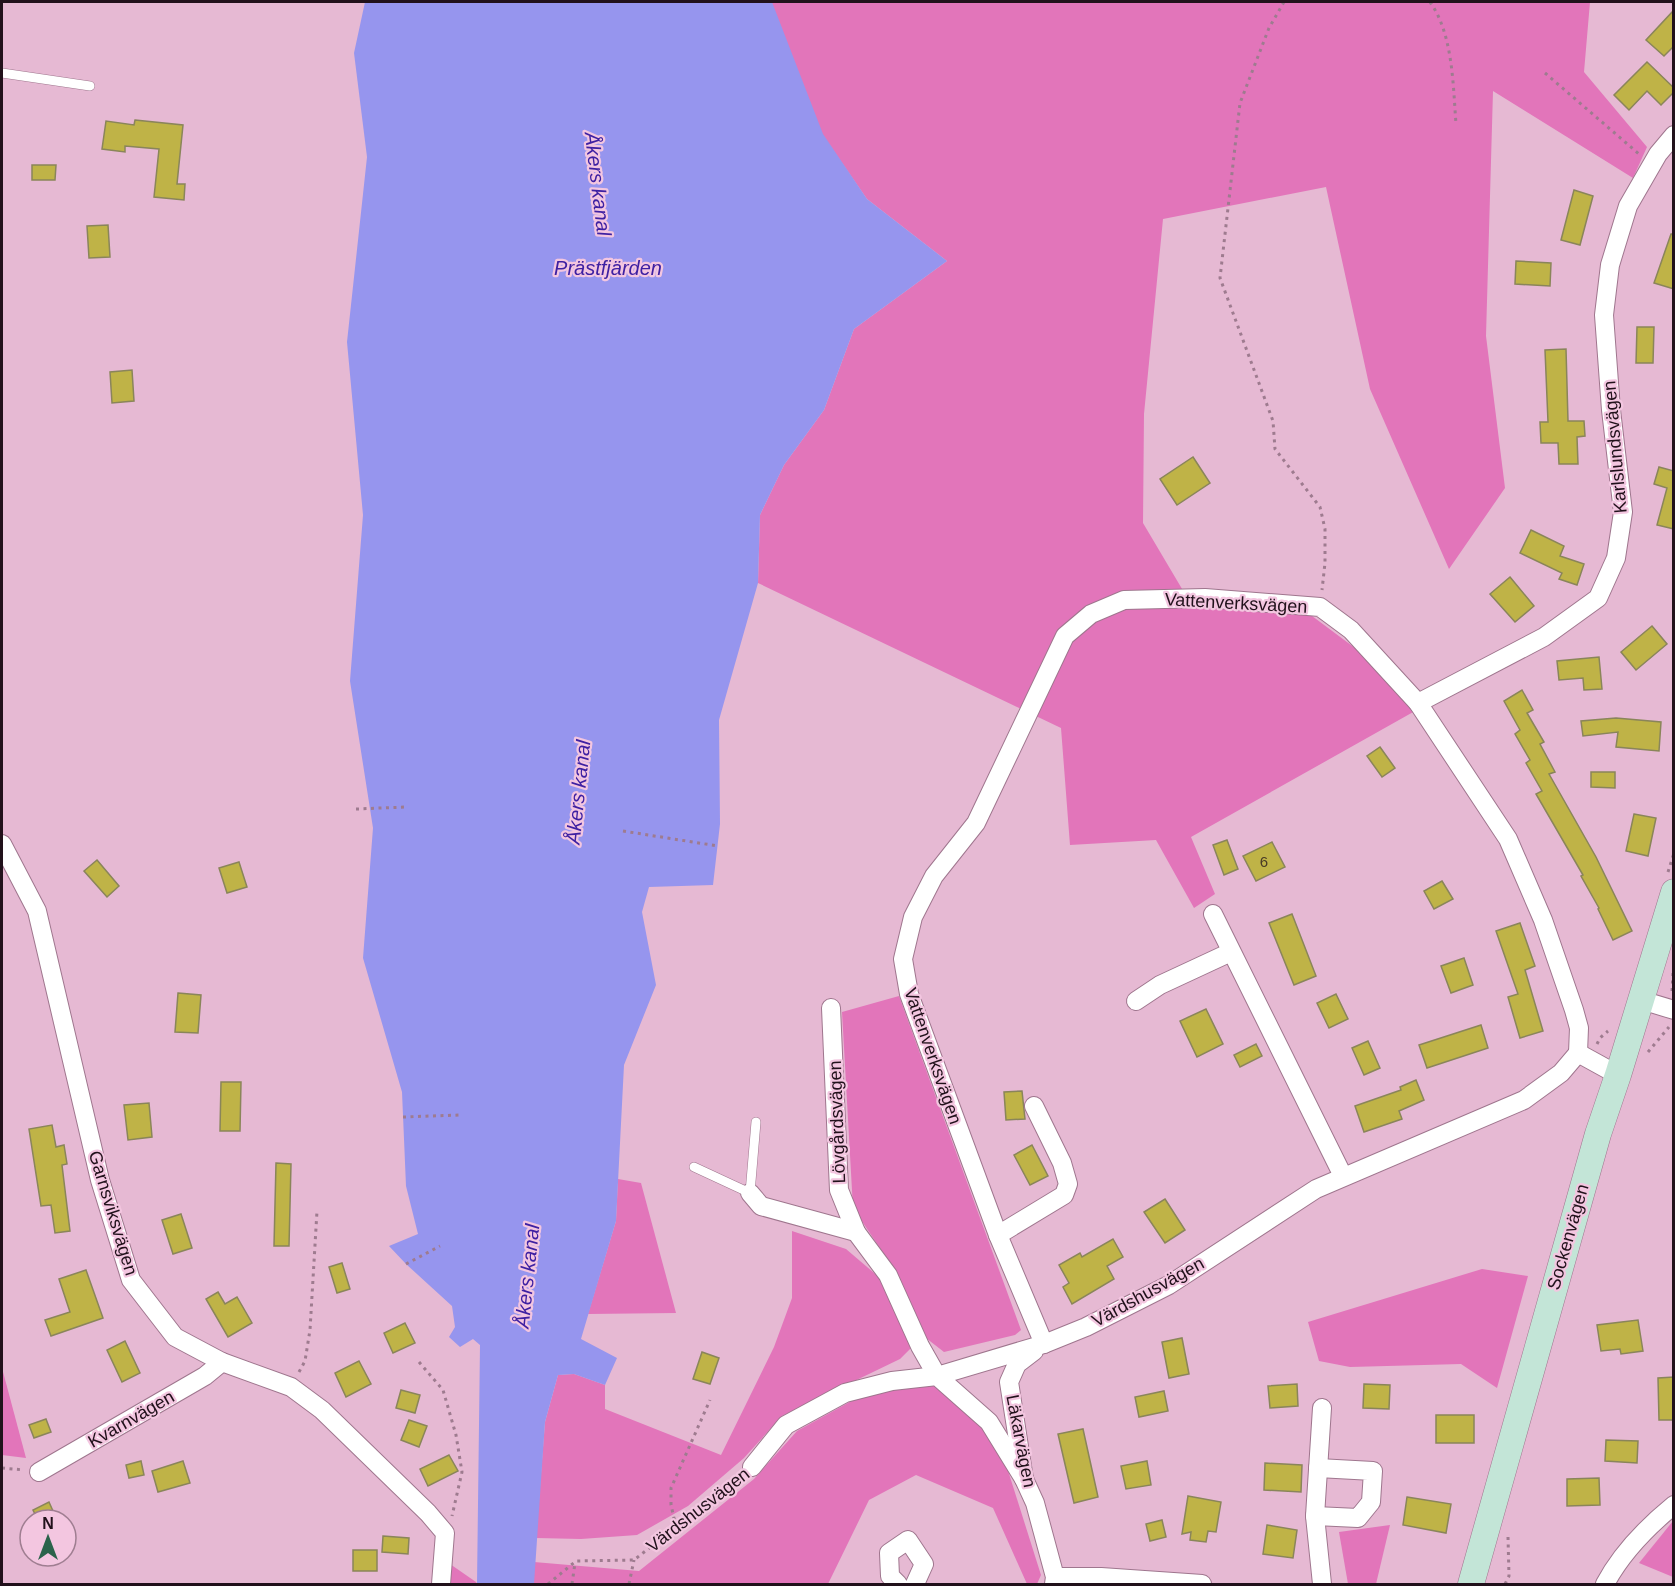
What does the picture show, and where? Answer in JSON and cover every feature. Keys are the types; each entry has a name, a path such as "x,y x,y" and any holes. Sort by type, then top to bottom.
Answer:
{"street":[{"name":"Karlslundsvägen","path":"1418,703 1544,637 1598,598 1616,558 1623,512 1611,410 1604,315 1610,265 1628,206 1658,154 1674,135"},
{"name":"Vattenverksvägen","path":"1044,1344 998,1235 909,994 903,959 913,917 934,876 976,823 1065,636 1091,614 1124,600 1204,598 1320,607 1352,630 1418,703 1508,839 1543,920 1574,1010 1579,1028 1578,1053"},
{"name":"Garnsviksvägen","path":"2,844 37,911 100,1180 131,1280 175,1337 222,1362 291,1387 330,1418 428,1513 444,1533"},
{"name":"Sockenvägen","path":"1471,1584 1591,1156 1674,892"},
{"path":"1213,914 1343,1176"},
{"path":"1136,1002 1161,985 1231,952"},
{"path":"1641,1000 1672,1010"},
{"name":"Lövgårdsvägen","path":"831,1008 839,1190 856,1232 888,1275 920,1346 937,1377"},
{"path":"1578,1053 1618,1075"},
{"name":"Värdshusvägen","path":"752,1467 786,1425 845,1393 891,1381 937,1377 1044,1344 1086,1327 1169,1285 1316,1189 1524,1100 1561,1073 1578,1053"},
{"path":"998,1235 1064,1195 1068,1184 1062,1163 1034,1106"},
{"path":"750,1193 761,1206 856,1232"},
{"name":"Läkarvägen","path":"1044,1344 1017,1364 1009,1382 1024,1479 1035,1503 1054,1581"},
{"name":"Kvarnvägen","path":"39,1472 205,1376 222,1362"},
{"path":"937,1377 989,1422 1024,1479"},
{"path":"1322,1408 1315,1516 1322,1584"},
{"path":"1315,1516 1358,1518 1371,1502 1373,1471 1318,1468"},
{"path":"1605,1584 1615,1565 1661,1515 1674,1505"},
{"path":"441,1584 444,1533"},
{"path":"898,1584 890,1576 889,1553 908,1540 924,1564 915,1584"},
{"path":"1054,1581 1101,1577 1202,1584"}],"lane":[{"path":"2,73 90,86"},
{"path":"694,1167 750,1193 756,1122"}],"path":[{"path":"1284,2 1269,28 1240,103 1220,278 1273,421 1275,448 1320,507 1325,529 1325,563 1320,607"},
{"path":"1430,2 1438,12 1452,63 1456,124"},
{"path":"1545,73 1642,157"},
{"path":"356,809 406,807"},
{"path":"623,831 718,846"},
{"path":"1672,1010 1674,962"},
{"path":"403,1117 459,1115"},
{"path":"291,1387 305,1361 310,1330 317,1211"},
{"path":"406,1264 440,1246"},
{"path":"419,1362 443,1390 456,1434 462,1472 453,1515 444,1533"},
{"path":"676,1527 671,1505 671,1488 710,1400"},
{"name":"Värdshusvägen","path":"576,1561 634,1560 752,1467"},
{"path":"629,1584 634,1560"},
{"path":"548,1584 576,1561"},
{"path":"572,1584 576,1561"}],"shaded area":[{"path":"692,2 1590,2 1584,72 1647,147 1633,178 1493,91 1486,336 1505,488 1449,569 1370,389 1326,187 1163,219 1144,414 1143,523 1188,599 1308,613 1363,654 1415,711 1191,837 1215,894 1194,908 1156,840 1070,845 1061,728 758,583 760,515 784,465 824,410 854,329 947,261 867,199 822,134"},
{"path":"899,996 1021,1330 1015,1335 944,1352 926,1338 894,1269 853,1208 842,1012"},
{"path":"618,1179 641,1183 676,1313 588,1314 616,1221"},
{"path":"792,1231 846,1249 880,1278 912,1347 900,1359 782,1416 744,1458 688,1506 637,1535 581,1539 536,1538 545,1422 558,1375 574,1374 605,1385 605,1409 721,1455 774,1347 792,1298"},
{"path":"1482,1269 1528,1276 1497,1388 1461,1364 1350,1367 1319,1361 1308,1322"},
{"path":"2,1368 26,1458 2,1455"},
{"path":"918,1373 993,1423 1041,1575 1037,1584 1027,1584 993,1508 916,1475 869,1500 828,1584 534,1584 534,1562 639,1571 754,1479 797,1431 857,1398"},
{"path":"1673,1521 1674,1577 1639,1563"},
{"path":"1390,1525 1376,1584 1348,1584 1339,1532"},
{"path":"450,1564 476,1582 477,1584 448,1584"}],"water":[{"name":"Prästfjärden","path":"365,2 772,2 823,134 867,199 947,261 854,329 824,410 784,465 760,515 758,583 719,720 720,824 713,885 649,887 642,912 656,985 624,1065 616,1221 581,1339 617,1358 605,1385 574,1374 558,1375 545,1422 534,1584 477,1584 480,1345 473,1339 460,1347 449,1337 455,1327 452,1306 389,1246 418,1234 406,1186 402,1092 363,958 373,828 350,681 363,515 347,342 367,157 354,53"}],"building":[{"path":"1674,10 1674,46 1664,56 1646,40"},
{"path":"1647,62 1674,88 1674,92 1661,105 1647,91 1629,110 1614,95"},
{"path":"135,120 183,125 177,184 185,184 184,200 154,197 159,149 125,146 125,152 102,149 106,121 134,125"},
{"path":"32,165 56,165 55,180 32,180"},
{"path":"1574,190 1593,196 1580,245 1561,240"},
{"path":"108,225 110,257 89,258 87,226"},
{"path":"1671,234 1674,234 1674,289 1654,283"},
{"path":"1516,261 1551,263 1550,286 1515,284"},
{"path":"1637,327 1654,327 1653,363 1636,363"},
{"path":"1566,349 1568,421 1584,421 1585,436 1577,437 1578,464 1559,464 1558,443 1541,443 1540,422 1548,422 1545,350"},
{"path":"132,370 134,401 112,403 110,372"},
{"path":"1193,457 1210,483 1177,505 1160,479"},
{"path":"1659,467 1674,471 1674,529 1657,525 1667,488 1654,484"},
{"path":"1531,530 1564,546 1560,556 1584,564 1577,585 1559,579 1562,573 1520,553"},
{"path":"1510,577 1534,606 1515,622 1490,594"},
{"path":"1652,626 1667,644 1636,670 1621,652"},
{"path":"1599,657 1602,689 1584,690 1583,678 1559,680 1557,661"},
{"path":"1522,690 1533,710 1527,713 1544,742 1540,744 1555,772 1549,774 1596,857 1632,931 1613,940 1581,876 1583,875 1536,794 1542,791 1526,763 1530,760 1515,734 1520,730 1504,701"},
{"path":"1616,718 1661,722 1659,751 1616,747 1618,732 1583,736 1581,721"},
{"path":"1380,747 1395,768 1382,777 1367,756"},
{"path":"1591,772 1615,772 1615,788 1591,787"},
{"path":"1634,814 1656,818 1648,856 1626,851"},
{"path":"1227,840 1238,869 1224,875 1213,845"},
{"path":"1272,842 1285,867 1256,881 1243,856"},
{"path":"97,860 119,886 107,897 84,871"},
{"path":"239,862 247,887 227,893 219,868"},
{"path":"1442,881 1453,899 1434,909 1424,891"},
{"path":"1292,914 1316,976 1294,985 1269,923"},
{"path":"1520,923 1535,966 1525,970 1543,1031 1520,1038 1508,997 1518,994 1496,931"},
{"path":"1464,958 1473,985 1451,993 1441,966"},
{"path":"178,993 201,995 198,1033 175,1032"},
{"path":"1336,994 1348,1019 1329,1028 1317,1003"},
{"path":"1206,1009 1223,1044 1197,1057 1180,1021"},
{"path":"1481,1025 1488,1048 1427,1068 1419,1045"},
{"path":"1368,1041 1380,1068 1364,1075 1352,1048"},
{"path":"1256,1044 1262,1056 1240,1067 1234,1055"},
{"path":"1416,1080 1424,1100 1399,1111 1402,1119 1364,1132 1355,1106 1401,1090 1400,1087"},
{"path":"221,1082 241,1082 240,1131 220,1131"},
{"path":"1022,1091 1025,1119 1006,1120 1004,1092"},
{"path":"149,1103 152,1137 128,1140 124,1105"},
{"path":"52,1125 56,1147 64,1145 67,1164 62,1165 70,1231 55,1233 51,1205 41,1206 29,1129"},
{"path":"1032,1145 1048,1176 1030,1185 1014,1155"},
{"path":"276,1163 291,1164 289,1246 274,1246"},
{"path":"1165,1199 1185,1230 1165,1243 1144,1212"},
{"path":"181,1214 192,1248 173,1254 162,1220"},
{"path":"1113,1239 1123,1257 1107,1266 1114,1279 1072,1304 1063,1287 1069,1283 1059,1265 1080,1253 1082,1257"},
{"path":"342,1263 350,1289 337,1293 329,1267"},
{"path":"86,1270 103,1318 51,1336 45,1320 70,1312 59,1279"},
{"path":"218,1292 225,1304 237,1297 252,1323 228,1337 206,1299"},
{"path":"1638,1320 1643,1351 1621,1354 1620,1349 1601,1351 1597,1325"},
{"path":"405,1323 415,1343 393,1353 384,1333"},
{"path":"1182,1338 1189,1374 1169,1378 1162,1342"},
{"path":"125,1341 140,1373 122,1382 107,1350"},
{"path":"702,1352 719,1358 710,1384 693,1379"},
{"path":"359,1361 371,1384 346,1397 335,1373"},
{"path":"1674,1377 1674,1420 1659,1420 1658,1378"},
{"path":"1297,1384 1298,1406 1270,1408 1268,1386"},
{"path":"1364,1384 1390,1385 1389,1409 1363,1408"},
{"path":"401,1390 420,1395 415,1413 396,1408"},
{"path":"1164,1391 1168,1411 1139,1417 1135,1397"},
{"path":"1436,1415 1474,1415 1474,1443 1436,1443"},
{"path":"46,1419 51,1432 34,1438 29,1425"},
{"path":"409,1420 427,1426 419,1447 401,1440"},
{"path":"1083,1429 1098,1497 1074,1503 1058,1434"},
{"path":"1606,1440 1638,1441 1637,1463 1605,1461"},
{"path":"449,1455 458,1471 428,1486 420,1469"},
{"path":"141,1461 144,1475 129,1478 126,1465"},
{"path":"183,1461 190,1483 158,1492 152,1471"},
{"path":"1147,1461 1151,1485 1126,1489 1121,1466"},
{"path":"1265,1463 1302,1465 1301,1492 1264,1490"},
{"path":"1599,1478 1600,1505 1567,1506 1567,1479"},
{"path":"1188,1496 1221,1502 1216,1532 1208,1531 1206,1542 1190,1540 1191,1532 1182,1534"},
{"path":"1407,1497 1451,1504 1446,1533 1403,1525"},
{"path":"49,1502 52,1508 37,1508"},
{"path":"1162,1520 1166,1537 1150,1541 1146,1524"},
{"path":"1267,1525 1297,1530 1293,1558 1263,1554"},
{"path":"383,1536 409,1538 408,1554 382,1552"},
{"path":"353,1550 377,1550 377,1571 353,1571"}],"water label":[{"name":"Åkers kanal","path":"598,184"},
{"name":"Åkers kanal","path":"578,792"},
{"name":"Åkers kanal","path":"527,1276"}]}
